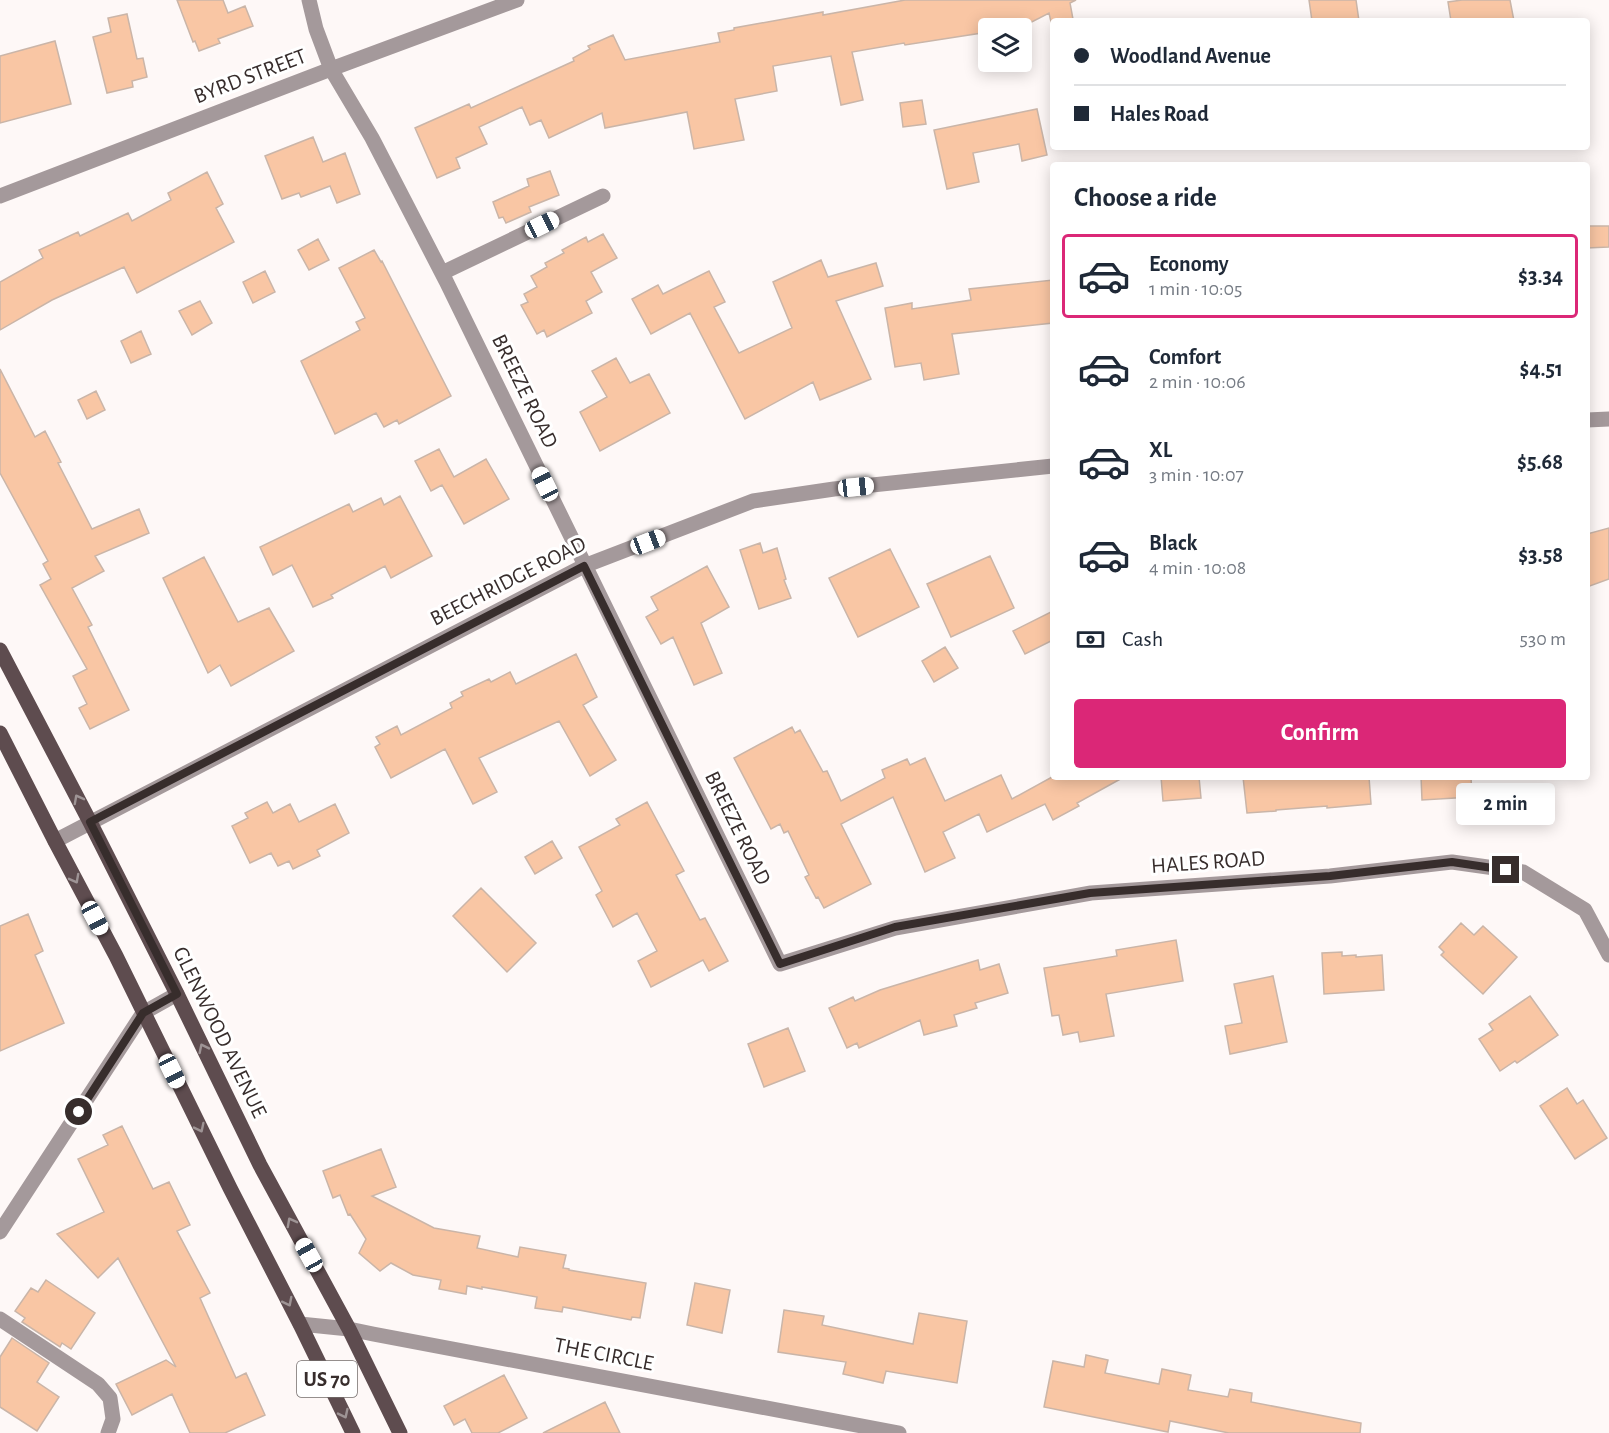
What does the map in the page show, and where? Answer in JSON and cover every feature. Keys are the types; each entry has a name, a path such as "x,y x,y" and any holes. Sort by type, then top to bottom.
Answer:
{"main road":[{"name":"GLENWOOD AVENUE","path":"0,650 177,994 260,1166 349,1329 400,1433"},
{"name":"US 70","path":"0,733 116,956 353,1433"}],"street":[{"name":"BREEZE ROAD","path":"309,0 316,29 331,69 372,138 442,273 780,964"},
{"name":"BYRD STREET","path":"0,196 517,0"},
{"path":"442,273 603,196"},
{"path":"1590,420 1609,419"},
{"name":"BEECHRIDGE ROAD","path":"55,841 584,566 753,501 834,489 1050,466"},
{"name":"HALES ROAD","path":"780,964 895,927 1090,893 1330,876 1452,862 1523,872 1585,910 1609,956"},
{"path":"0,1232 143,1013 177,994"},
{"path":"0,1319 98,1383 110,1398 112,1419 108,1433"},
{"name":"THE CIRCLE","path":"300,1324 349,1329 899,1433"}],"building":[{"path":"177,0 223,0 228,13 245,6 253,26 218,39 220,43 199,51 195,41 193,42"},
{"path":"905,0 1076,0 1070,3 1073,18 1050,18 1049,13 1032,22 1032,18 978,18 978,34 852,52 863,100 841,105 831,56 773,66 777,91 735,99 744,140 694,149 687,112 605,128 602,113 549,138 541,120 530,125 522,107 479,127 487,144 456,158 460,168 437,178 415,128 469,104 471,108 574,61 573,58 590,49 588,46 613,35 625,60 720,42 718,33 734,30 734,28 823,12 823,15"},
{"path":"1309,0 1356,0 1359,18 1312,18"},
{"path":"1510,0 1513,18 1451,18 1448,2"},
{"path":"127,14 137,59 143,58 147,77 132,81 133,87 107,93 93,37 111,32 108,18"},
{"path":"55,41 71,104 0,123 0,56"},
{"path":"922,100 926,124 903,127 900,103"},
{"path":"1037,109 1047,155 1022,161 1019,144 973,153 979,182 947,189 934,130"},
{"path":"313,137 323,162 345,153 360,194 337,203 330,186 301,197 299,193 282,199 265,156"},
{"path":"550,171 559,195 529,207 531,212 506,223 503,217 499,218 493,202 529,186 527,179"},
{"path":"207,172 223,204 216,208 234,242 137,293 124,267 52,300 0,330 0,282 43,258 39,250 78,232 80,236 128,213 132,221 171,200 168,193"},
{"path":"1590,226 1609,226 1609,247 1590,248"},
{"path":"603,234 617,258 591,272 602,292 586,301 592,313 547,337 544,330 537,334 521,305 528,302 524,294 537,287 531,276 547,267 545,263 564,253 562,250 586,237 588,242"},
{"path":"318,239 329,260 309,270 298,250"},
{"path":"374,250 382,261 451,396 399,424 397,420 384,427 376,413 335,434 301,361 360,330 356,322 365,318 339,268"},
{"path":"821,260 828,277 876,263 883,286 836,301 871,379 820,400 813,382 745,419 690,313 651,334 632,299 658,285 663,294 709,271 725,302 714,307 739,353 792,328 773,282"},
{"path":"265,271 275,292 253,303 243,282"},
{"path":"1050,280 1050,323 952,334 959,374 924,380 921,363 895,367 885,308 912,303 912,309 971,300 969,289"},
{"path":"200,301 212,323 192,335 179,311"},
{"path":"141,331 151,354 131,363 121,341"},
{"path":"616,358 630,383 649,374 670,413 600,451 580,412 607,397 592,371"},
{"path":"0,369 35,437 45,431 61,462 58,463 92,529 139,509 149,533 95,556 104,571 72,588 92,625 88,627 129,710 90,729 79,708 87,704 73,676 87,669 40,585 51,579 43,564 48,561 0,473"},
{"path":"96,391 105,410 87,419 78,400"},
{"path":"439,449 454,477 486,459 509,499 464,524 442,485 431,491 415,461"},
{"path":"400,496 432,556 391,578 385,566 331,595 333,598 313,607 292,565 273,575 260,547 349,504 353,512 381,498 384,505"},
{"path":"1609,528 1609,579 1590,586 1590,533"},
{"path":"760,543 763,553 777,548 786,579 784,580 791,598 759,609 740,550"},
{"path":"890,549 919,607 858,637 829,578"},
{"path":"990,556 1014,608 951,637 927,584"},
{"path":"204,557 238,622 269,608 294,651 231,686 220,665 208,673 163,578"},
{"path":"707,566 729,607 701,623 722,673 694,685 673,637 661,644 646,617 658,610 651,597"},
{"path":"1050,612 1050,642 1025,654 1013,631"},
{"path":"945,647 958,668 934,682 922,661"},
{"path":"576,654 597,697 583,705 616,760 590,776 559,721 479,758 497,792 473,804 445,749 391,778 375,747 380,744 376,737 397,726 401,735 452,708 450,703 463,696 461,692 489,679 491,682 510,672 516,684"},
{"path":"792,727 795,733 800,730 823,772 827,771 841,801 885,778 882,770 907,759 910,765 925,758 945,801 1001,775 1012,799 1050,778 1050,780 1119,780 1077,803 1079,806 1053,820 1045,804 987,832 979,814 943,832 955,858 925,872 893,797 841,824 871,884 824,908 805,877 809,875 788,831 784,833 780,824 771,829 734,758"},
{"path":"1161,780 1199,780 1201,798 1163,801"},
{"path":"1243,780 1369,780 1371,804 1247,813"},
{"path":"1421,780 1471,780 1472,797 1422,800"},
{"path":"267,802 273,813 290,804 299,822 335,804 349,833 317,850 320,856 293,869 289,861 278,866 271,853 250,863 232,826 248,818 245,813"},
{"path":"647,802 684,871 676,875 700,920 705,918 728,961 709,971 703,960 651,987 638,961 657,951 637,913 613,927 596,895 602,891 579,847 620,825 616,819"},
{"path":"552,841 562,858 535,874 525,857"},
{"path":"481,888 536,943 507,972 453,916"},
{"path":"28,914 43,951 35,955 64,1023 0,1051 0,926"},
{"path":"1461,923 1474,935 1483,926 1517,957 1483,994 1441,955 1444,952 1439,947"},
{"path":"1176,940 1183,981 1106,994 1114,1036 1080,1042 1078,1032 1063,1035 1059,1015 1052,1016 1044,968 1117,956 1116,950"},
{"path":"1342,952 1342,956 1382,955 1384,990 1324,994 1322,953"},
{"path":"978,960 980,970 999,964 1008,993 975,1003 977,1008 954,1015 957,1026 924,1035 920,1020 859,1048 857,1043 847,1048 829,1008 853,997 855,1001 880,990"},
{"path":"1273,976 1287,1042 1230,1054 1225,1026 1242,1023 1234,984"},
{"path":"1530,996 1558,1035 1517,1063 1515,1061 1500,1071 1479,1039 1493,1030 1489,1024"},
{"path":"788,1028 805,1071 764,1087 748,1044"},
{"path":"1567,1088 1577,1104 1583,1100 1607,1138 1575,1159 1540,1106"},
{"path":"122,1126 153,1189 169,1182 190,1225 177,1231 210,1293 200,1298 236,1378 246,1373 265,1415 225,1433 190,1433 172,1394 132,1415 116,1384 166,1360 176,1367 118,1258 98,1278 57,1234 104,1212 78,1159 108,1145 103,1135"},
{"path":"381,1149 396,1187 372,1196 434,1228 480,1236 477,1248 518,1257 520,1247 566,1255 563,1268 646,1283 640,1318 632,1317 631,1320 563,1307 562,1312 535,1308 537,1297 482,1287 482,1289 467,1286 466,1294 439,1289 441,1280 413,1275 391,1263 380,1271 359,1253 366,1239 350,1214 348,1215 340,1195 333,1198 323,1171"},
{"path":"46,1280 95,1313 71,1349 62,1343 60,1347 22,1322 25,1318 15,1311 31,1288 38,1292"},
{"path":"695,1283 730,1290 722,1333 687,1325"},
{"path":"784,1310 824,1316 822,1325 913,1344 919,1313 967,1321 957,1383 886,1371 883,1383 843,1374 846,1362 778,1352"},
{"path":"12,1338 49,1363 37,1382 59,1397 37,1431 0,1407 0,1357"},
{"path":"1086,1355 1108,1360 1105,1373 1159,1384 1162,1369 1191,1375 1188,1390 1228,1397 1230,1389 1252,1393 1251,1402 1361,1423 1360,1433 1229,1433 1170,1421 1168,1432 1044,1407 1053,1361 1084,1367"},
{"path":"504,1375 527,1418 498,1433 472,1433 465,1419 454,1425 444,1406"},
{"path":"605,1402 620,1433 543,1433"}],"route":[{"path":"79,1112 143,1013 177,994 90,822 584,566 780,964 895,927 1090,893 1330,876 1452,862 1506,870"}]}
